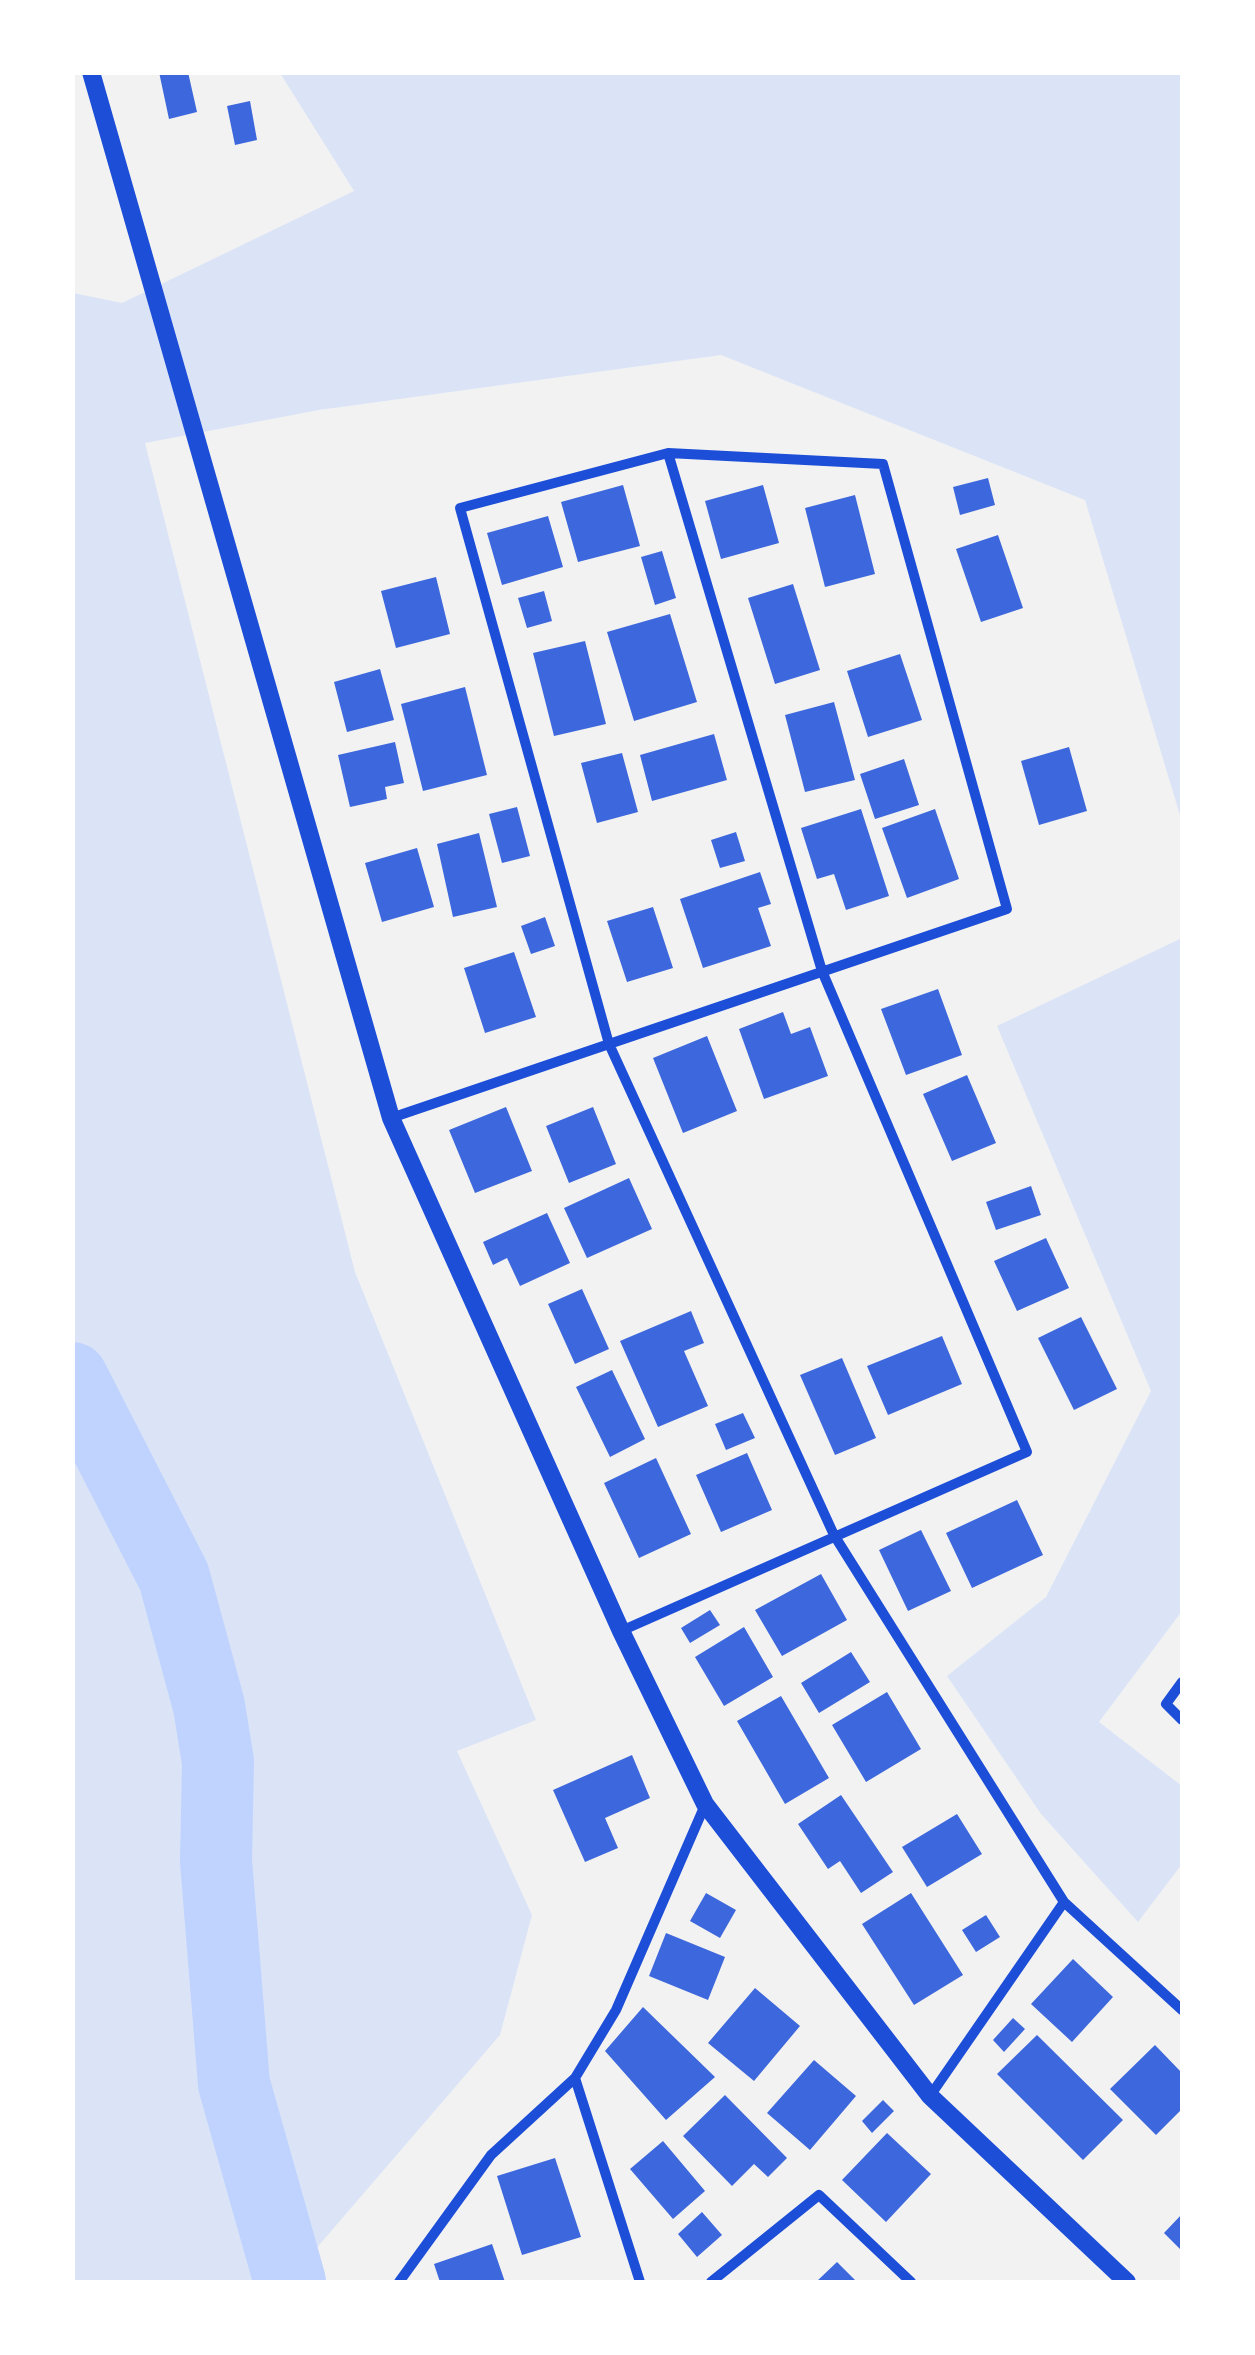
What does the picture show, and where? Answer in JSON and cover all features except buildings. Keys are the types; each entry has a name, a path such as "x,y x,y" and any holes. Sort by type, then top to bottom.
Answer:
{"street":[{"path":"92,72 391,1118 620,1631 705,1804 930,2096 1127,2282"},
{"path":"391,1118 609,1044 822,971 1006,909 883,464 668,453 460,508 609,1044 834,1535 1064,1902 1182,2010"},
{"path":"620,1631 1028,1452 822,971 668,453"},
{"path":"1182,1682 1166,1704 1182,1720"},
{"path":"404,2280 491,2155 575,2078 616,2010 705,1804"},
{"path":"930,2096 1064,1902"},
{"path":"575,2078 640,2282"},
{"path":"710,2282 819,2196 912,2282"}],"shaded area":[{"path":"280,73 1182,73 1182,822 1085,500 721,355 319,410 145,443 355,1272 536,1720 457,1751 532,1915 500,2035 320,2244 295,2282 73,2282 73,293 122,303 354,191"},
{"path":"1182,938 1182,1611 1099,1722 1182,1786 1182,1864 1138,1922 1041,1814 947,1676 1046,1597 1151,1391 997,1026"}],"waterway":[{"path":"72,1378 174,1577 209,1706 218,1762 216,1861 234,2084 290,2282"}]}
